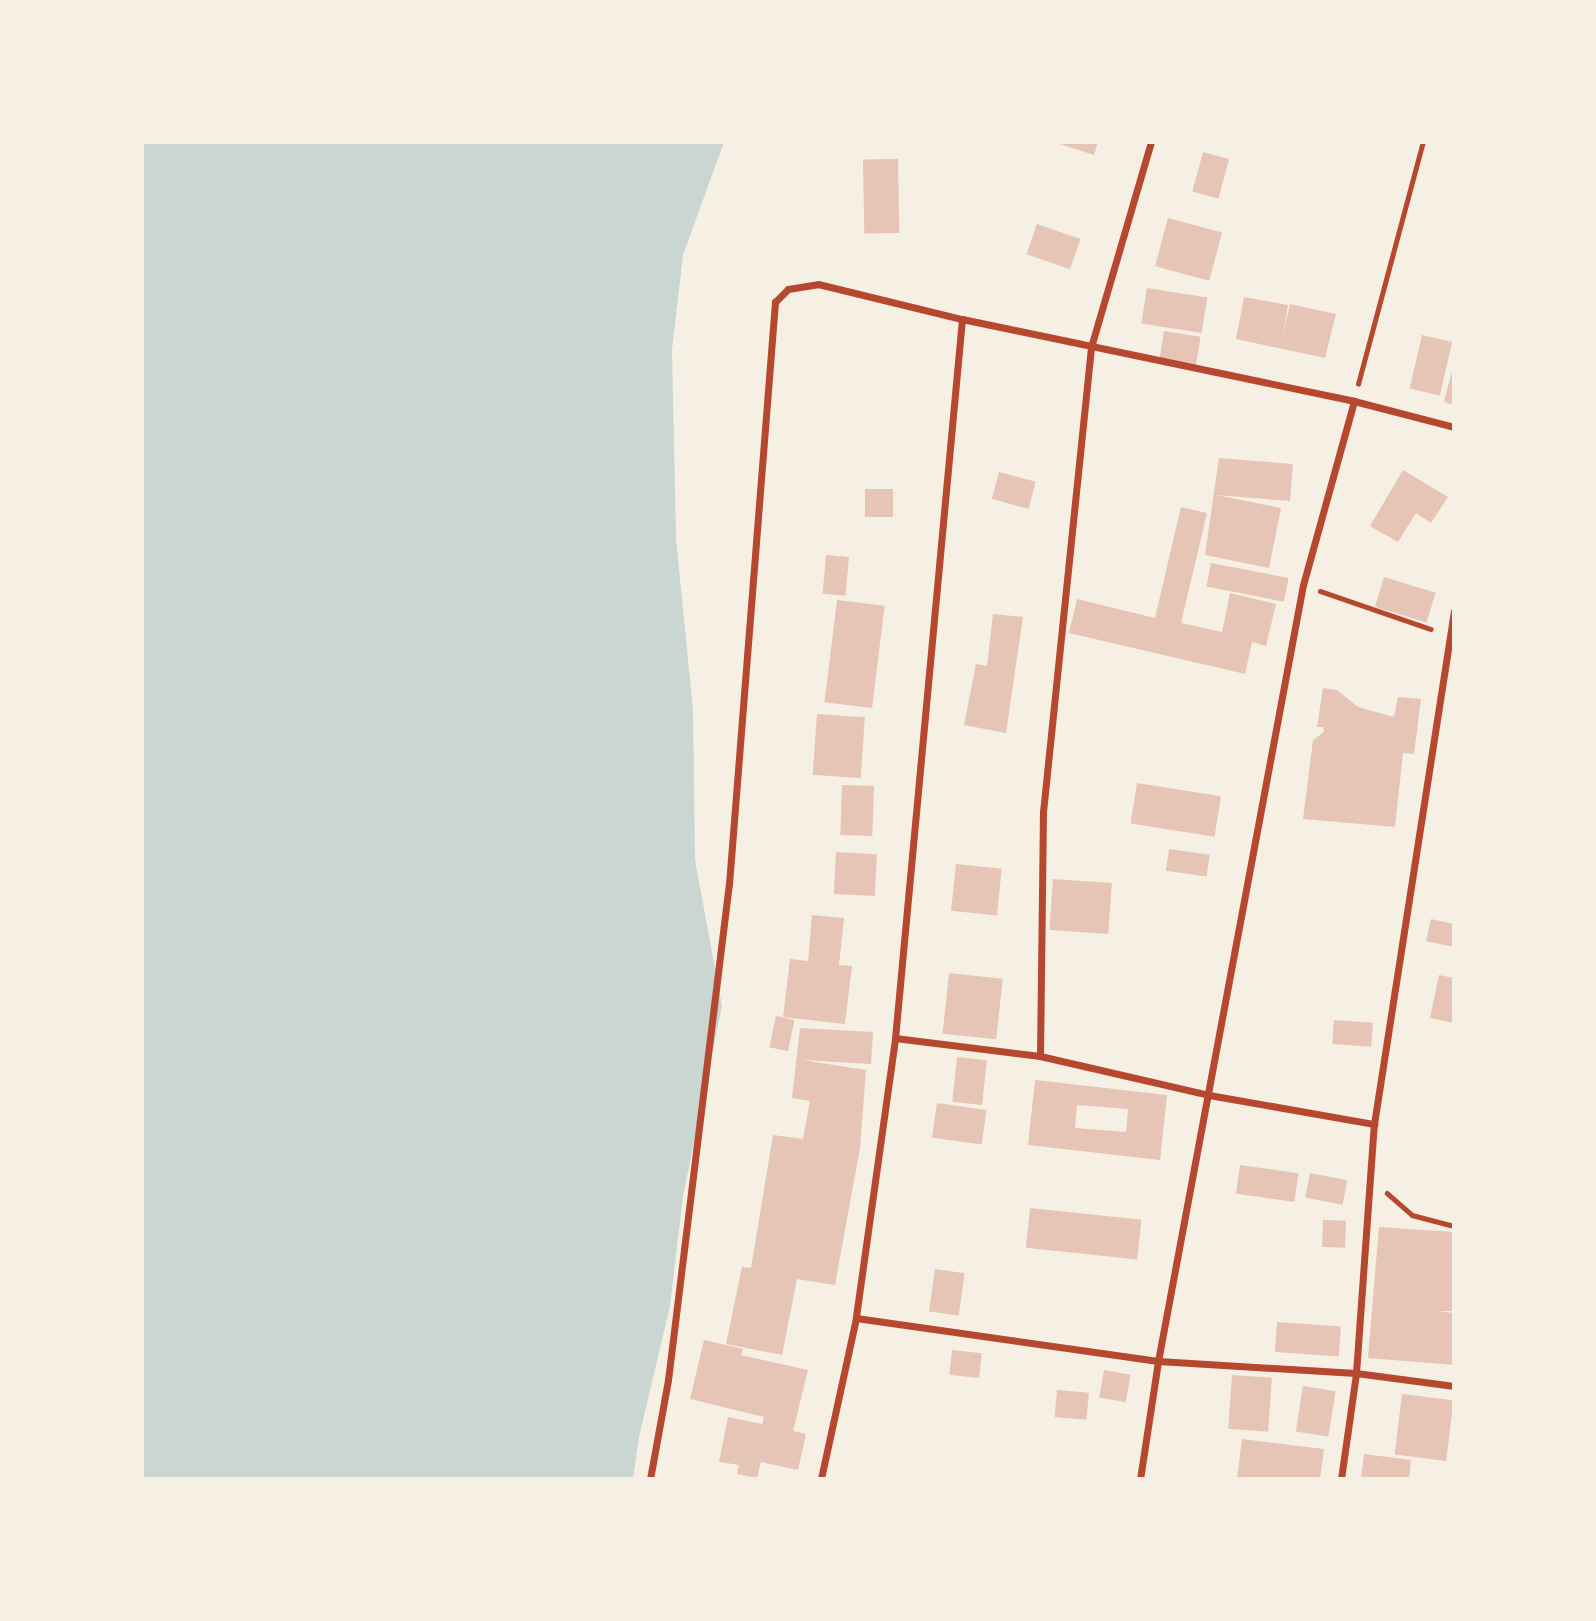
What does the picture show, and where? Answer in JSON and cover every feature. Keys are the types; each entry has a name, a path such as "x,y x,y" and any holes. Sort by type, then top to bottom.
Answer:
{"street":[{"path":"1040,1056 1043,812 1091,346 1151,142"},
{"path":"650,1479 668,1380 729,884 775,302 788,289 818,284 962,319 1354,401 1454,427"},
{"path":"821,1479 856,1318 895,1038 962,319"},
{"path":"1140,1479 1158,1361 1303,586 1354,401"},
{"path":"1341,1479 1356,1373 1374,1124 1454,611"},
{"path":"895,1038 1040,1056 1209,1095 1374,1124"},
{"path":"856,1318 1158,1361 1356,1373 1454,1386"}],"path":[{"path":"1354,401 1423,142"},
{"path":"1303,586 1449,635"},
{"path":"1369,1175 1412,1215 1454,1226"}],"shaded area":[{"path":"142,142 724,142 683,255 672,349 676,539 693,710 695,860 722,1006 683,1196 670,1306 639,1437 633,1479 142,1479"}],"building":[{"path":"1054,142 1098,142 1094,155"},
{"path":"1203,152 1229,159 1218,199 1192,192"},
{"path":"898,159 899,233 864,234 863,160"},
{"path":"1168,218 1222,232 1209,281 1155,266"},
{"path":"1037,224 1080,239 1070,269 1027,254"},
{"path":"1147,288 1207,298 1202,333 1141,324"},
{"path":"1244,297 1288,305 1283,334 1290,304 1336,314 1325,358 1236,339"},
{"path":"1164,331 1201,337 1196,365 1159,360"},
{"path":"1422,335 1452,342 1440,396 1410,389"},
{"path":"1454,367 1454,405 1444,402"},
{"path":"1219,458 1293,464 1290,501 1216,495 1281,508 1269,568 1205,555"},
{"path":"1403,470 1448,497 1431,523 1416,513 1398,542 1370,526"},
{"path":"999,472 1036,482 1028,509 992,499"},
{"path":"865,489 893,489 893,517 865,517"},
{"path":"1181,507 1207,513 1181,623 1222,632 1230,593 1276,604 1266,646 1252,642 1245,674 1069,633 1077,599 1155,618"},
{"path":"826,555 849,557 846,596 823,594"},
{"path":"1211,563 1289,578 1284,602 1206,587"},
{"path":"1384,577 1436,593 1427,622 1375,607"},
{"path":"837,600 885,606 872,708 824,702"},
{"path":"993,614 1023,617 1006,733 964,725 976,664 987,666"},
{"path":"1323,688 1337,690 1358,707 1394,717 1398,697 1421,699 1414,754 1403,753 1395,827 1303,819 1313,740 1324,732 1323,727 1317,727"},
{"path":"817,714 865,717 861,778 813,775"},
{"path":"1137,783 1221,796 1215,837 1131,823"},
{"path":"842,785 874,786 872,836 840,835"},
{"path":"1169,849 1210,855 1207,876 1166,871"},
{"path":"836,852 877,854 875,896 834,894"},
{"path":"956,864 1002,869 997,916 951,911"},
{"path":"1053,879 1112,883 1108,934 1049,930"},
{"path":"812,915 844,918 839,965 852,966 845,1024 783,1017 790,959 808,961"},
{"path":"1431,919 1454,924 1454,947 1426,941"},
{"path":"949,973 1003,979 996,1039 943,1034"},
{"path":"1439,975 1454,978 1454,1023 1430,1018"},
{"path":"776,1016 795,1020 788,1051 769,1047"},
{"path":"1334,1020 1373,1023 1371,1047 1332,1044"},
{"path":"800,1028 873,1032 871,1064 802,1060 866,1070 860,1148 835,1285 797,1279 782,1355 726,1344 742,1267 751,1268 773,1135 803,1139 810,1101 792,1098"},
{"path":"957,1057 987,1060 982,1105 952,1102"},
{"path":"1035,1080 1167,1095 1160,1160 1028,1145","holes":["1077,1105 1128,1109 1126,1132 1075,1128"]},
{"path":"937,1103 987,1110 982,1145 932,1138"},
{"path":"1240,1165 1298,1173 1294,1202 1236,1194"},
{"path":"1310,1173 1347,1180 1343,1205 1305,1198"},
{"path":"1030,1208 1141,1220 1137,1259 1026,1248"},
{"path":"1323,1220 1346,1221 1345,1248 1322,1247"},
{"path":"1379,1227 1454,1232 1454,1311 1437,1311 1454,1313 1454,1365 1368,1358"},
{"path":"935,1269 965,1273 959,1316 929,1312"},
{"path":"1277,1322 1341,1326 1339,1356 1275,1352"},
{"path":"704,1340 743,1349 741,1355 808,1370 793,1431 806,1434 798,1470 761,1462 757,1478 737,1474 739,1465 719,1462 728,1417 762,1424 764,1417 690,1399"},
{"path":"952,1350 982,1353 979,1378 949,1375"},
{"path":"1104,1370 1131,1375 1126,1402 1099,1398"},
{"path":"1232,1375 1272,1378 1268,1432 1228,1429"},
{"path":"1303,1386 1336,1391 1328,1437 1296,1431"},
{"path":"1057,1390 1089,1393 1087,1420 1055,1417"},
{"path":"1402,1394 1454,1400 1446,1461 1395,1455"},
{"path":"1242,1439 1324,1449 1320,1479 1237,1479"},
{"path":"1364,1454 1411,1460 1409,1479 1361,1479"}]}
